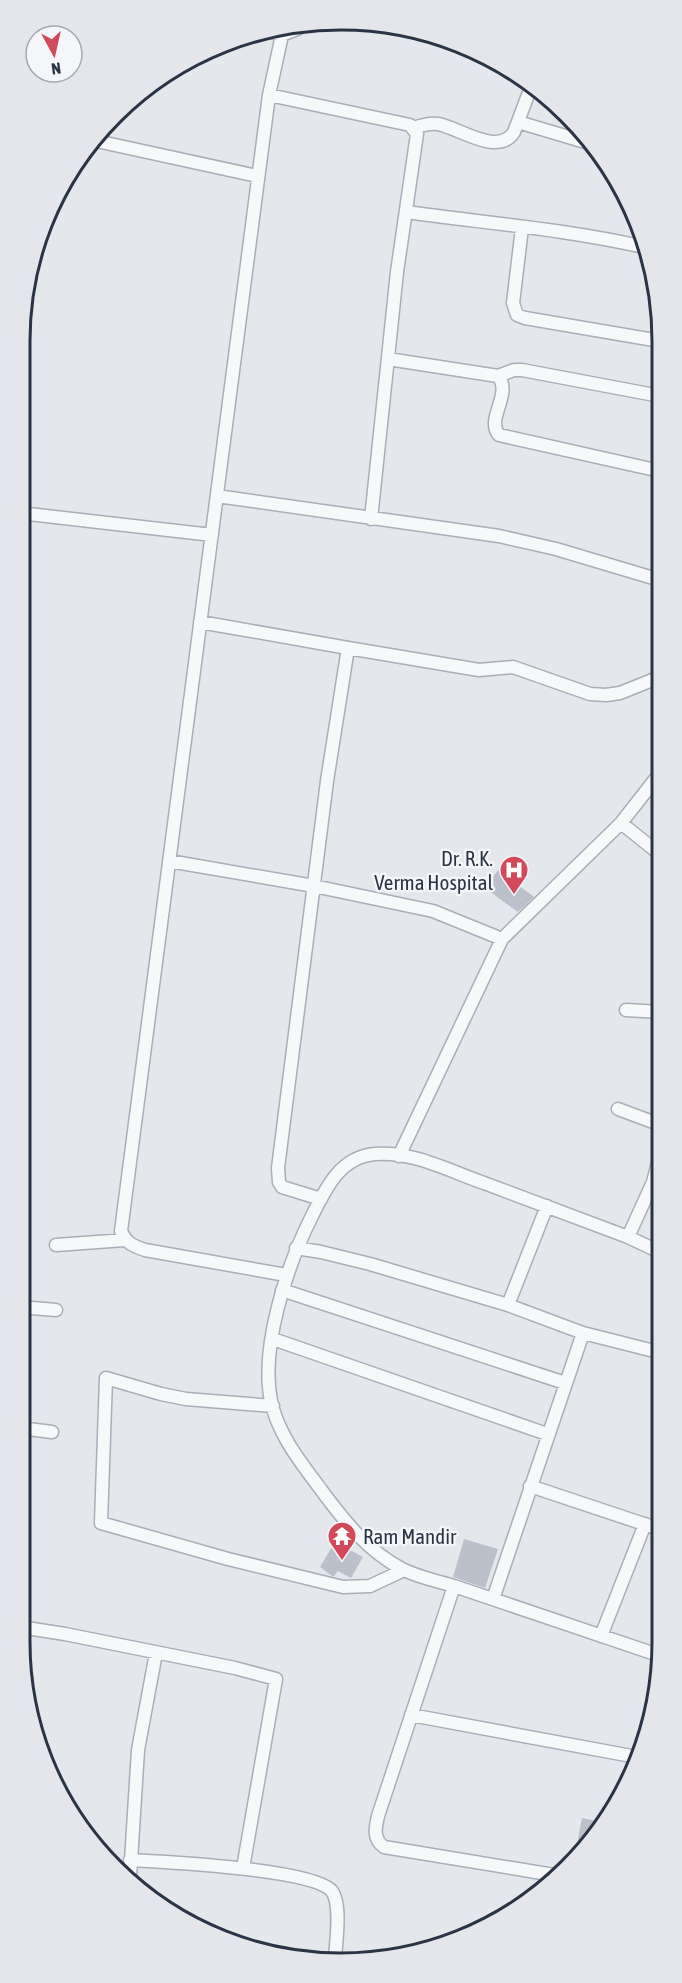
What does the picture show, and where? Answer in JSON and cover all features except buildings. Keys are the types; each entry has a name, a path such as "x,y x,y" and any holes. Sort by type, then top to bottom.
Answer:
{"street":[{"path":"276,37 121,1231 125,1240 144,1250 286,1275"},
{"path":"269,95 401,123 414,128 431,124 441,125 498,143 510,138 529,93"},
{"path":"518,122 578,140"},
{"path":"370,519 397,272 417,139 414,128"},
{"path":"102,142 257,176"},
{"path":"406,212 582,234 636,245"},
{"path":"522,228 513,303 517,315 652,340"},
{"path":"388,359 498,376 514,370 522,370 652,394"},
{"path":"498,376 503,388 495,424 499,435 652,469"},
{"path":"217,496 499,536 556,549 652,578"},
{"path":"30,514 212,535"},
{"path":"200,622 483,670 513,668 590,694 620,693 652,680"},
{"path":"321,1199 282,1187 278,1175 327,781 348,648"},
{"path":"399,1156 502,939 621,823 652,783"},
{"path":"621,823 652,848"},
{"path":"169,861 314,886 433,911 502,939"},
{"path":"626,1010 652,1011"},
{"path":"618,1109 652,1122"},
{"path":"651,1653 404,1570 370,1548 341,1517 300,1462 273,1406 269,1380 273,1339 282,1290 296,1248 331,1181 342,1167 374,1154 414,1157 628,1237 652,1248"},
{"path":"628,1237 652,1186"},
{"path":"507,1305 547,1206"},
{"path":"56,1245 125,1240"},
{"path":"296,1248 370,1264 507,1305 583,1333 652,1350"},
{"path":"282,1290 565,1383"},
{"path":"30,1308 56,1310"},
{"path":"493,1599 583,1333"},
{"path":"273,1339 547,1434"},
{"path":"273,1406 161,1394 106,1378 101,1523 228,1559 343,1587 370,1586 404,1570"},
{"path":"30,1429 52,1432"},
{"path":"530,1486 652,1526"},
{"path":"601,1636 645,1524"},
{"path":"454,1586 378,1816 375,1832 378,1843 384,1847 548,1874"},
{"path":"30,1629 235,1668 276,1679 243,1868"},
{"path":"130,1870 138,1750 156,1653"},
{"path":"411,1715 630,1756"},
{"path":"130,1860 243,1868 318,1882 332,1891 337,1903 335,1953"}],"place":[{"name":"Dr. R.K. Verma Hospital","path":"514,896"},
{"name":"Ram Mandir","path":"342,1562"}]}
